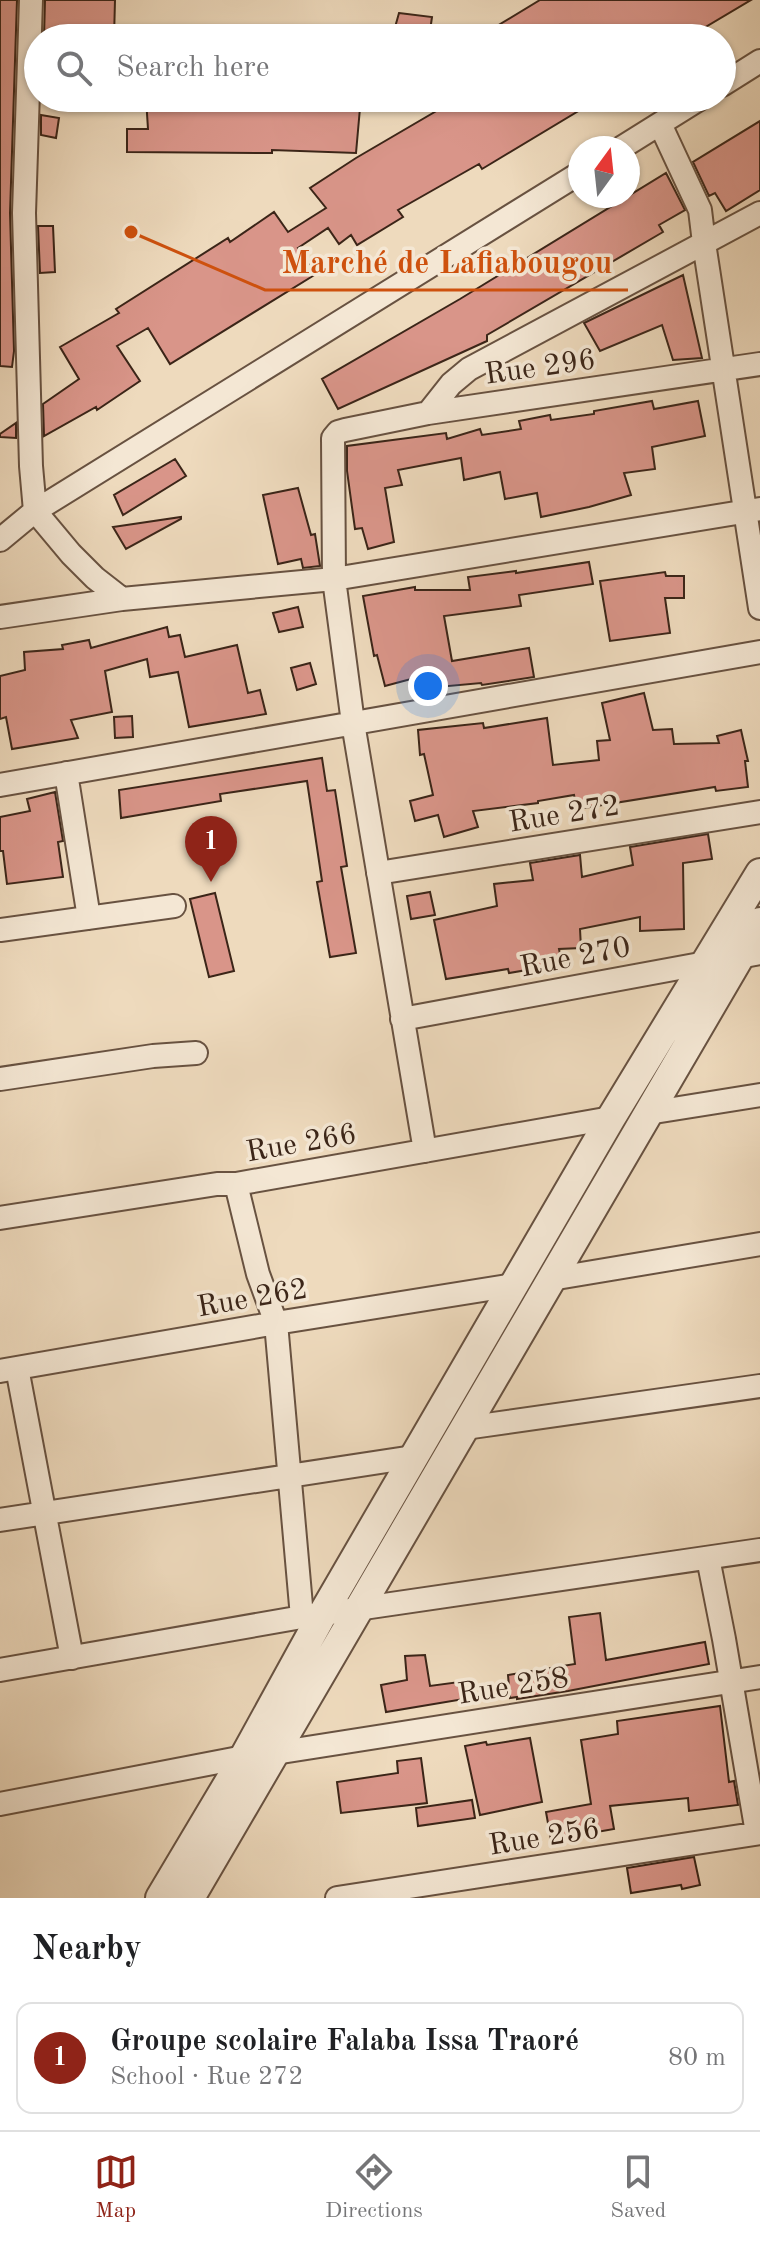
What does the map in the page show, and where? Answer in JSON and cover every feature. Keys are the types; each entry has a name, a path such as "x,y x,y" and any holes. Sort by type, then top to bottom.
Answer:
{"street":[{"path":"30,24 31,0"},
{"path":"736,76 760,61"},
{"path":"27,112 24,213 35,511 71,554 122,599"},
{"path":"640,136 679,112"},
{"path":"660,124 700,210 723,370 753,510 760,608"},
{"path":"0,540 35,511 568,180"},
{"path":"428,413 451,384 469,369 760,213"},
{"name":"Rue 296","path":"334,579 333,438 338,432 428,413 760,364"},
{"path":"0,617 122,599 334,579 753,510"},
{"path":"0,523 35,511"},
{"path":"334,579 353,723 425,1151"},
{"path":"0,785 760,652"},
{"path":"66,773 89,918"},
{"name":"Rue 272","path":"378,873 760,812"},
{"path":"160,1898 244,1757 312,1616 413,1457 611,1118 760,873"},
{"path":"0,930 174,906"},
{"path":"190,1898 648,1113 750,955 760,922"},
{"name":"Rue 270","path":"402,1019 750,955"},
{"path":"0,1079 153,1056 196,1053"},
{"path":"648,1113 760,1095"},
{"name":"Rue 266","path":"0,1218 217,1184 236,1184 611,1118"},
{"path":"236,1184 258,1274 276,1323 290,1475 312,1616"},
{"path":"551,1279 760,1244"},
{"name":"Rue 262","path":"8,1369 514,1285"},
{"path":"8,1369 44,1513 72,1658"},
{"path":"465,1428 760,1386"},
{"path":"0,1520 413,1457"},
{"path":"0,1670 312,1616 760,1550"},
{"path":"708,1558 758,1833"},
{"name":"Rue 258","path":"275,1753 760,1677"},
{"path":"0,1804 244,1757"},
{"name":"Rue 256","path":"337,1898 457,1889 758,1833"}],"building":[{"path":"0,0 17,0 10,213 12,367 0,366"},
{"path":"45,0 115,0 114,24 44,24"},
{"path":"540,0 751,0 711,24 500,24"},
{"path":"399,13 432,17 431,24 396,24"},
{"path":"147,112 360,112 356,153 272,150 272,153 127,152 127,129 148,129"},
{"path":"435,112 577,112 482,169 479,164 398,210 403,217 357,245 351,235 339,244 328,228 298,248 316,274 170,364 148,328 117,346 140,381 97,410 96,407 44,436 43,404 79,379 60,347 119,313 116,309 228,238 230,242 274,212 288,232 326,208 310,188"},
{"path":"41,115 59,118 56,138 41,135"},
{"path":"760,121 760,190 726,211 715,193 709,196 693,162"},
{"path":"666,173 685,210 659,225 663,232 487,335 487,341 338,409 322,379 609,208 640,208 640,189"},
{"path":"38,226 53,226 55,272 40,273"},
{"path":"683,275 702,358 673,360 662,325 600,351 584,323"},
{"path":"652,401 654,409 698,401 705,436 652,447 655,469 624,473 631,495 541,517 537,493 505,499 500,472 464,480 461,458 398,470 402,485 385,488 394,542 368,549 362,528 355,529 347,446 446,433 447,439 480,429 482,435 521,429 519,421 550,415 551,420 594,414 594,411"},
{"path":"16,423 16,438 0,437 0,434"},
{"path":"175,459 186,476 123,515 114,495"},
{"path":"298,488 311,535 315,534 320,566 303,568 301,559 278,564 263,495"},
{"path":"181,517 126,549 113,527"},
{"path":"589,562 593,584 519,595 521,606 444,616 452,661 529,648 534,677 482,685 438,687 437,672 385,686 377,655 374,656 363,596 415,587 415,590 470,590 468,577"},
{"path":"665,572 666,576 684,576 684,598 665,598 670,633 610,641 600,581"},
{"path":"298,607 303,627 279,632 273,613"},
{"path":"167,627 169,637 180,635 185,657 237,645 248,693 260,690 266,714 189,727 178,672 150,677 147,659 105,671 112,712 71,720 78,738 12,749 6,717 0,719 0,676 25,670 24,652 63,649 62,645 89,640 91,648"},
{"path":"310,663 316,684 297,690 291,668"},
{"path":"644,693 653,730 672,729 674,744 719,743 717,736 741,730 748,761 745,761 748,787 716,791 715,787 577,809 574,795 473,811 478,827 444,837 438,815 415,821 410,801 433,795 424,754 420,755 418,730 483,723 484,728 547,718 553,765 599,760 597,741 610,740 602,703"},
{"path":"132,716 133,737 115,738 114,717"},
{"path":"322,758 327,791 335,790 347,866 341,867 356,953 330,957 317,882 322,881 307,781 220,794 221,801 121,818 119,790"},
{"path":"55,792 63,841 58,842 63,877 7,884 3,851 0,851 0,817 30,811 27,799"},
{"path":"708,834 712,859 683,863 684,929 640,931 640,917 580,929 581,948 559,949 562,964 446,979 434,920 497,906 494,884 533,880 530,863 580,855 582,877 633,865 630,847"},
{"path":"430,892 435,915 411,919 407,896"},
{"path":"215,893 234,971 209,977 190,899"},
{"path":"600,1613 606,1660 705,1642 709,1664 568,1691 510,1698 508,1675 575,1664 569,1617"},
{"path":"425,1655 430,1686 459,1682 464,1699 386,1712 381,1685 407,1680 405,1656"},
{"path":"720,1706 729,1782 734,1781 738,1805 689,1811 688,1798 610,1806 614,1829 551,1840 546,1812 591,1804 581,1740 618,1734 617,1721"},
{"path":"530,1738 542,1802 480,1815 465,1746"},
{"path":"421,1758 427,1803 341,1813 337,1782 398,1773 397,1761"},
{"path":"472,1800 475,1818 418,1826 416,1808"},
{"path":"694,1857 700,1885 631,1893 627,1868"}],"place":[{"name":"Marché de Lafiabougou","path":"131,232"},
{"name":"Groupe scolaire Falaba Issa Traoré","path":"211,882"}]}
